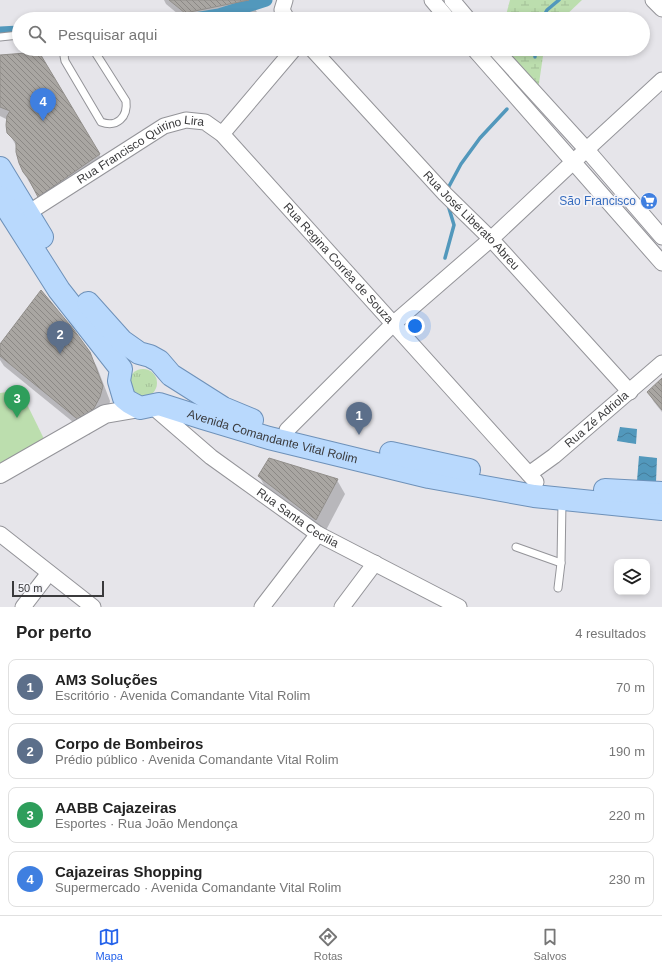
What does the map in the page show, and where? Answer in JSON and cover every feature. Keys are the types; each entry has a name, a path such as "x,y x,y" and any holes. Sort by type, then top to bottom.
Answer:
{"main road":[{"name":"Avenida Comandante Vital Rolim","path":"0,168 10,211 59,290 121,377 124,398 129,402 203,418 269,438 429,477 562,500 662,509"},
{"name":"Avenida Comandante Vital Rolim","path":"10,211 46,243 71,282 89,305 122,341 139,353 150,356 160,362 171,375 224,408 273,428 498,476 532,478 576,488 662,493"},
{"path":"121,377 128,359 139,353"},
{"path":"151,406 166,395 171,375"}],"street":[{"path":"283,12 282,10 284,0"},
{"path":"432,0 442,12"},
{"path":"452,0 462,12"},
{"path":"653,0 662,9"},
{"name":"Rua Francisco Quirino Lira","path":"10,211 164,126 186,120 205,122 222,134 288,56"},
{"name":"Rua José Liberato Abreu","path":"318,56 445,194 491,239 630,392"},
{"path":"480,56 662,263"},
{"path":"501,56 587,150 662,237"},
{"path":"287,430 394,324 491,239 662,80"},
{"name":"Rua Regina Corrêa de Souza","path":"222,134 532,478"},
{"name":"Rua Zé Adriola","path":"532,478 554,456 662,363"},
{"path":"105,414 108,403 121,377"},
{"path":"0,474 105,414 151,406"},
{"name":"Rua Santa Cecilia","path":"151,406 211,457 318,534 459,607"},
{"path":"0,534 93,607"},
{"path":"266,605 318,534"},
{"path":"342,607 375,563"},
{"path":"23,607 49,572"}],"lane":[{"path":"0,37 12,36"},
{"path":"64,56 65,61 101,122 113,124 124,116 127,110 126,101 97,56"},
{"path":"558,588 561,564 562,500"},
{"path":"516,547 561,564"}],"green space":[{"path":"510,0 582,0 569,12 507,12"},
{"path":"511,56 543,56 537,97"},
{"path":"143,369 153,373 157,383 153,393 143,397 133,393 129,383 133,373"},
{"path":"20,390 46,443 0,468 0,393"}],"water":[{"path":"620,427 637,429 636,444 617,441"},
{"path":"639,456 657,458 656,482 637,481"}],"building":[{"path":"169,0 249,0 190,12 184,12"},
{"path":"12,54 12,56 41,56 100,154 38,197 19,163 16,152 16,142 7,133 7,116 10,111 0,107 0,55"},
{"path":"41,290 90,352 103,386 100,397 94,408 81,422 0,356 0,344"},
{"path":"662,378 662,410 647,392"},
{"path":"269,458 338,479 316,520 258,476"}],"waterway":[{"path":"228,12 266,0"},
{"path":"546,12 559,0"},
{"path":"0,33 12,32"},
{"path":"447,190 461,164 480,138 507,109"},
{"path":"445,258 454,225 448,205"}],"place":[{"name":"Cajazeiras Shopping","path":"43,121"},
{"name":"São Francisco","path":"649,201"},
{"name":"Corpo de Bombeiros","path":"60,354"},
{"name":"AABB Cajazeiras","path":"17,418"},
{"name":"AM3 Soluções","path":"359,435"}]}
